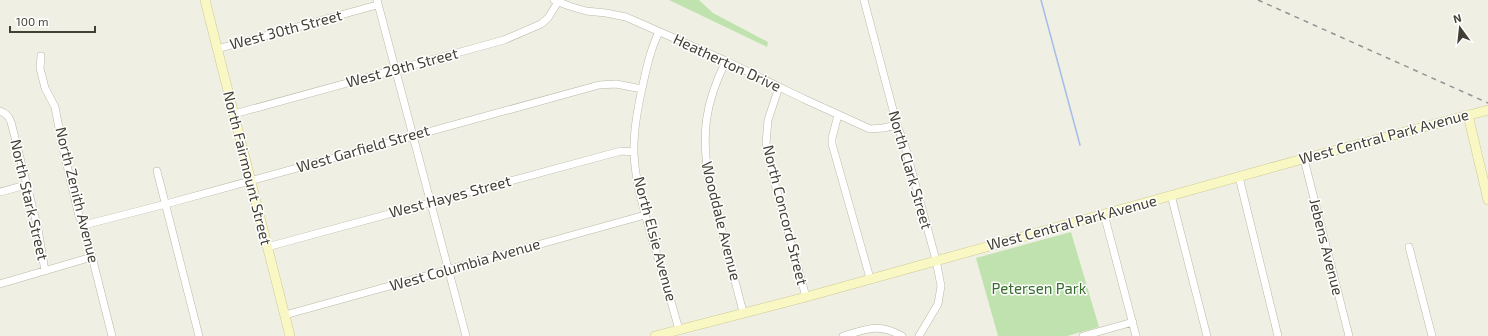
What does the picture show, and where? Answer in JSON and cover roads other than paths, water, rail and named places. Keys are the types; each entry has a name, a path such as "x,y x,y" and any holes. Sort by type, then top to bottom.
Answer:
{"street":[{"name":"North Fairmount Street","path":"205,0 290,336"},
{"name":"North Clark Street","path":"864,0 936,260 941,286 938,304 919,336"},
{"name":"Heatherton Drive","path":"556,1 586,11 626,17 726,61 870,129 898,125"},
{"name":"West 29th Street","path":"234,114 504,40 541,24 548,18 556,1"},
{"name":"West 30th Street","path":"217,49 377,3"},
{"path":"377,3 466,336"},
{"name":"North Elsie Avenue","path":"659,32 654,43 642,89 634,138 634,152 639,190 645,215 679,330"},
{"name":"North Zenith Avenue","path":"41,56 40,68 45,88 55,107 79,216 84,225 112,336"},
{"name":"Wooddale Avenue","path":"726,61 717,78 707,112 704,138 705,159 743,312"},
{"name":"West Garfield Street","path":"84,225 251,181 598,85 616,84 642,89"},
{"name":"North Concord Street","path":"780,87 768,120 766,143 773,177 806,297"},
{"name":"West Central Park Avenue","path":"655,336 743,312 806,297 870,278 1304,159 1488,110"},
{"name":"North Stark Street","path":"0,111 9,116 11,122 38,229 45,271"},
{"path":"838,115 832,138 832,144 870,278"},
{"path":"1468,115 1488,200"},
{"name":"West Hayes Street","path":"267,247 621,151 634,152"},
{"name":"Jebens Avenue","path":"1304,159 1349,336"},
{"path":"157,171 199,336"},
{"path":"1239,177 1278,336"},
{"path":"0,192 26,185"},
{"path":"1172,196 1208,336"},
{"path":"1104,214 1136,336"},
{"name":"West Columbia Avenue","path":"285,315 645,215"},
{"path":"1409,247 1432,336"},
{"path":"0,284 92,257"},
{"path":"1083,336 1133,322"},
{"path":"843,336 874,328 882,328 902,336"}],"waterway":[{"path":"1041,0 1080,145"}],"railway":[{"path":"1258,0 1488,103"}],"park label":[{"name":"Petersen Park","path":"1039,289"}]}
